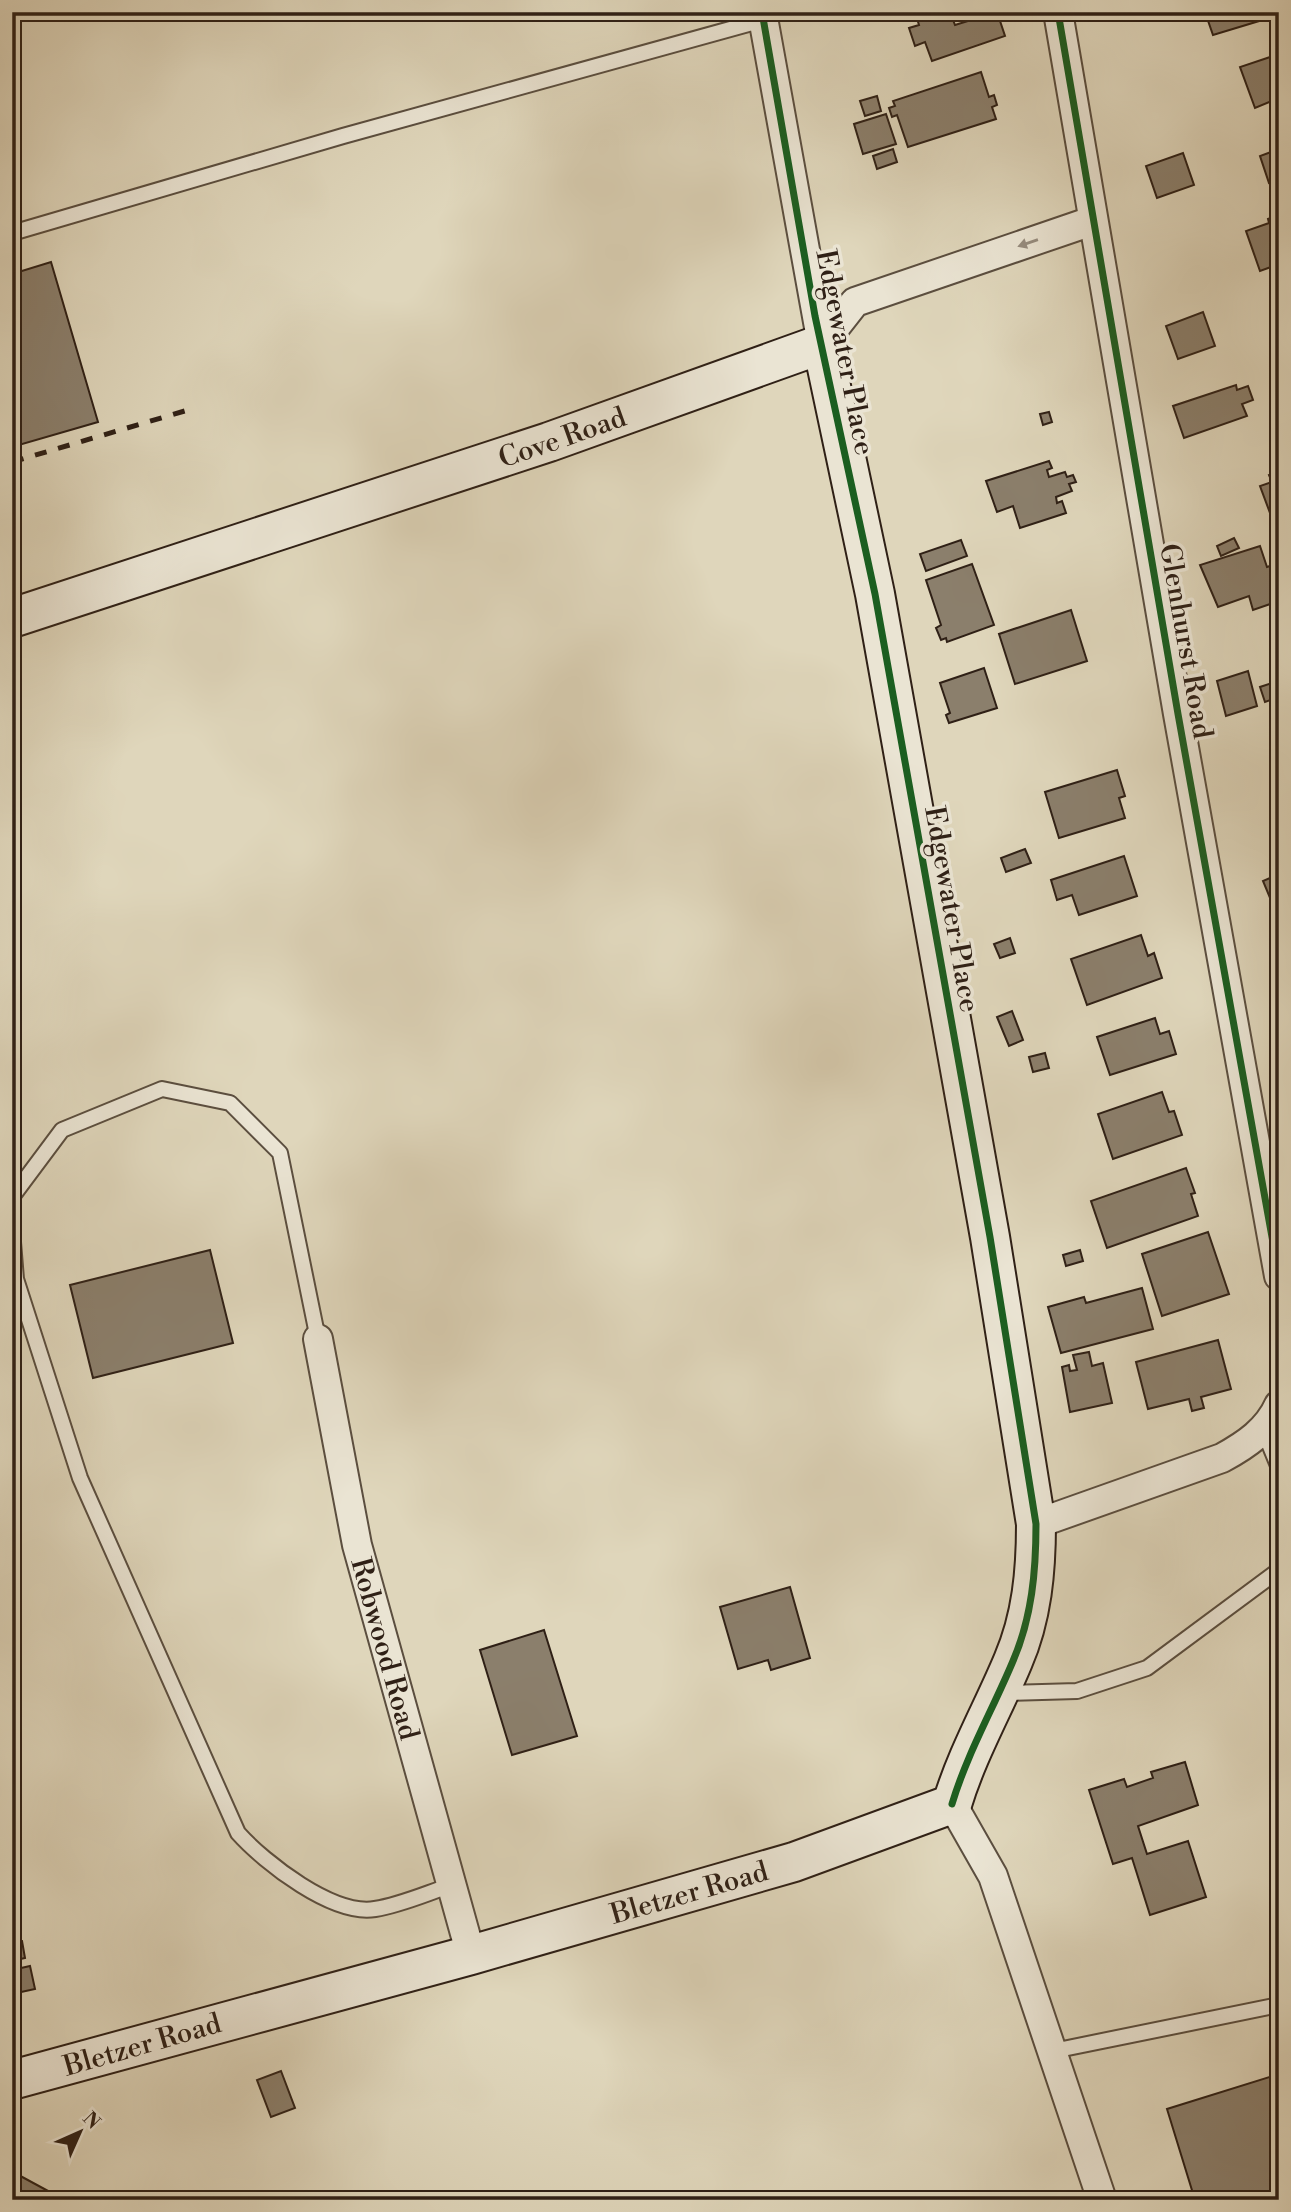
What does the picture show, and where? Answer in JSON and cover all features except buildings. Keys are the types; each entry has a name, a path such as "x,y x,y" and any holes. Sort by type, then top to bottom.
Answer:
{"street":[{"name":"Glenhurst Road","path":"1058,12 1092,221 1279,1276"},
{"name":"Edgewater Place","path":"762,16 822,344 875,594 988,1223 1036,1524 1036,1571 1031,1602 1014,1659 964,1763 951,1804"},
{"path":"822,344 855,302 1092,221"},
{"name":"Cove Road","path":"12,618 549,442 822,344"},
{"name":"Robwood Road","path":"318,1339 357,1545 471,1955"},
{"path":"1036,1524 1222,1458 1245,1446 1263,1429 1279,1405"},
{"path":"951,1804 993,1877 1102,2200"},
{"name":"Bletzer Road","path":"12,2080 471,1955 794,1862 951,1804"}],"lane":[{"path":"12,233 762,16"},
{"path":"12,1197 62,1130 162,1089 230,1102 280,1153 318,1339"},
{"path":"12,1230 16,1279 80,1478 238,1833 261,1858 344,1908 374,1910 452,1885"},
{"path":"1263,1429 1279,1468"},
{"path":"998,1694 1077,1691 1147,1668 1279,1570"},
{"path":"1053,2050 1279,2006"}],"railway":[{"path":"12,462 188,410"}],"cycle path":[{"path":"762,12 815,316 875,594 990,1237 1036,1524 1034,1576 1025,1628 952,1804"},
{"path":"1058,12 1178,714 1279,1276"}]}
